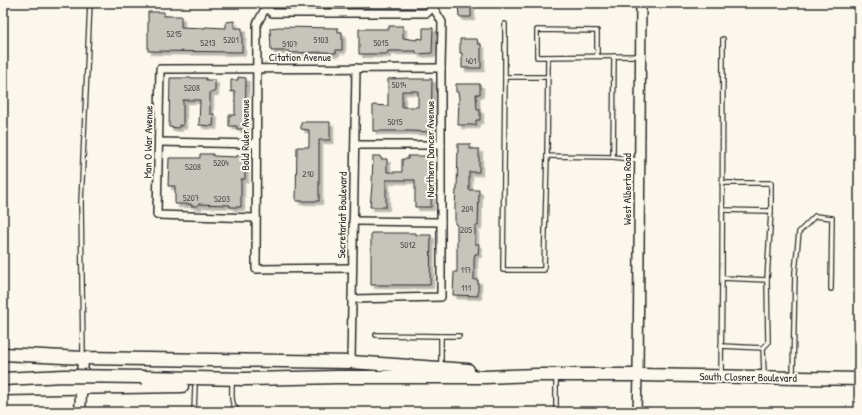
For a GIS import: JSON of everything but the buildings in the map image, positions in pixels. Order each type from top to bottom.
[{"type":"main road","points":[[3,354],[83,358],[351,362],[537,375]]},
{"type":"main road","points":[[80,412],[83,358]]},
{"type":"main road","points":[[3,379],[64,376],[244,379],[338,377],[486,377],[537,375]]},
{"type":"main road","name":"South Closner Boulevard","points":[[537,375],[638,375],[859,379]]},
{"type":"main road","points":[[3,389],[232,385],[410,385],[486,377]]},
{"type":"street","name":"West Alberta Road","points":[[638,375],[641,3]]},
{"type":"street","points":[[266,5],[272,13],[427,13],[432,5]]},
{"type":"street","name":"Bold Ruler Avenue","points":[[266,5],[257,24],[256,269],[352,268]]},
{"type":"street","name":"Northern Dancer Avenue","points":[[352,299],[441,297],[442,22],[432,5]]},
{"type":"street","name":"Citation Avenue","points":[[160,68],[441,68]]},
{"type":"street","name":"Man O War Avenue","points":[[160,68],[158,215],[256,218]]},
{"type":"street","name":"Secretariat Boulevard","points":[[351,362],[356,68]]},
{"type":"street","points":[[159,142],[256,144]]},
{"type":"street","points":[[354,145],[441,145]]},
{"type":"street","points":[[353,221],[441,222]]},
{"type":"street","points":[[637,412],[638,375]]},
{"type":"lane","points":[[83,358],[81,203],[90,3]]},
{"type":"lane","points":[[505,24],[502,270],[544,270],[548,56]]},
{"type":"lane","points":[[597,56],[597,31],[537,30],[537,57],[640,56]]},
{"type":"lane","points":[[721,377],[722,39]]},
{"type":"lane","points":[[613,157],[614,56]]},
{"type":"lane","points":[[504,77],[548,77]]},
{"type":"lane","points":[[547,156],[613,157],[640,160]]},
{"type":"lane","points":[[722,183],[771,183],[767,280],[768,343],[763,348],[764,378]]},
{"type":"lane","points":[[722,210],[771,211]]},
{"type":"lane","points":[[793,378],[795,272],[799,232],[815,216],[832,218],[831,289]]},
{"type":"lane","points":[[722,278],[767,280]]},
{"type":"lane","points":[[376,335],[459,336]]},
{"type":"lane","points":[[441,336],[441,368]]},
{"type":"lane","points":[[721,346],[763,348]]},
{"type":"lane","points":[[556,375],[556,412]]},
{"type":"lane","points":[[232,385],[232,402],[237,411],[240,412]]},
{"type":"lane","points":[[194,412],[195,386]]}]
